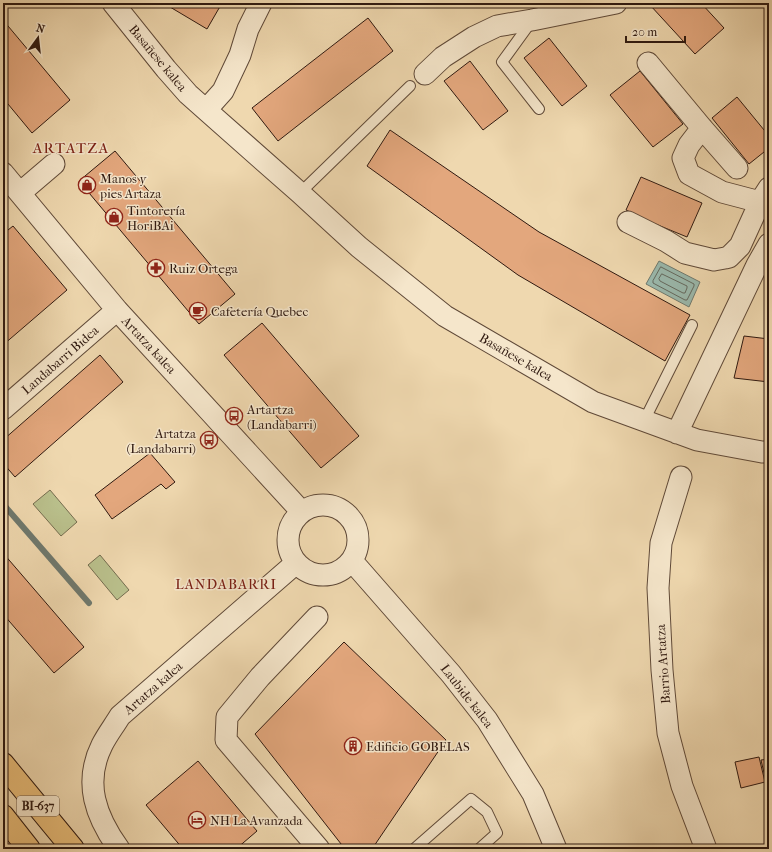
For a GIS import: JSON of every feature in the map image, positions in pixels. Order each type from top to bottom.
[{"type":"highway","name":"BI-637","points":[[3,764],[73,849]]},
{"type":"highway","name":"BI-637","points":[[3,816],[30,849]]},
{"type":"street","name":"Basañese kalea","points":[[113,3],[188,94],[300,193],[359,248],[445,316],[593,402],[697,440],[769,452]]},
{"type":"street","points":[[206,110],[222,91],[240,55],[248,30],[261,3]]},
{"type":"street","points":[[417,80],[443,57],[474,36],[497,26],[616,3]]},
{"type":"street","points":[[648,62],[737,168]]},
{"type":"street","points":[[628,222],[666,241],[685,253],[714,260],[729,257],[740,246],[765,195],[722,192],[689,174],[683,158],[688,145],[702,128]]},
{"type":"street","points":[[20,193],[54,164]]},
{"type":"street","name":"Artatza kalea","points":[[3,173],[117,310],[301,512]]},
{"type":"street","points":[[677,433],[757,265],[769,244]]},
{"type":"street","name":"Landabarri Bidea","points":[[3,409],[117,310]]},
{"type":"street","name":"Barrio Artatza","points":[[681,477],[661,543],[658,588],[662,670],[668,733],[682,786],[706,849]]},
{"type":"street","points":[[323,504],[334,506],[344,512],[352,520],[357,530],[359,541],[357,551],[352,561],[335,574],[324,576],[303,570],[290,555],[287,536],[292,523],[301,512],[311,506],[323,504]]},
{"type":"street","name":"Laubide kalea","points":[[352,561],[451,674],[487,720],[533,794],[556,849]]},
{"type":"street","name":"Artatza kalea","points":[[119,849],[110,836],[95,805],[92,780],[97,758],[102,746],[120,716],[296,563]]},
{"type":"street","points":[[316,617],[260,677],[227,717],[226,740],[319,849]]},
{"type":"lane","points":[[532,20],[502,62],[539,109]]},
{"type":"lane","points":[[300,193],[417,80]]},
{"type":"lane","points":[[644,421],[692,325]]},
{"type":"lane","points":[[414,849],[471,799],[487,812],[497,833],[479,849]]},
{"type":"green space","points":[[50,490],[77,522],[61,536],[33,504]]},
{"type":"green space","points":[[100,555],[129,590],[117,600],[88,565]]},
{"type":"water","points":[[659,261],[700,282],[689,307],[646,284]]},
{"type":"building","points":[[165,3],[222,3],[207,29]]},
{"type":"building","points":[[652,3],[701,3],[724,28],[695,54],[650,5]]},
{"type":"building","points":[[368,18],[393,51],[278,141],[252,108]]},
{"type":"building","points":[[3,20],[70,100],[32,133],[3,98]]},
{"type":"building","points":[[549,38],[587,86],[562,106],[524,58]]},
{"type":"building","points":[[470,61],[508,111],[483,130],[444,81]]},
{"type":"building","points":[[640,71],[683,124],[653,147],[610,95]]},
{"type":"building","points":[[737,97],[769,136],[769,148],[749,164],[712,118]]},
{"type":"building","points":[[390,130],[539,232],[690,315],[665,361],[518,275],[367,166]]},
{"type":"building","points":[[115,151],[235,294],[199,324],[79,181]]},
{"type":"building","points":[[641,177],[702,203],[687,237],[626,210]]},
{"type":"building","points":[[13,226],[67,290],[3,345],[3,234]]},
{"type":"building","points":[[262,323],[359,436],[321,468],[224,355]]},
{"type":"building","points":[[744,336],[769,339],[769,382],[734,378]]},
{"type":"building","points":[[100,355],[123,382],[15,477],[3,463],[3,440]]},
{"type":"building","points":[[150,453],[175,482],[166,489],[161,484],[112,519],[95,495]]},
{"type":"building","points":[[3,553],[84,647],[54,673],[3,614]]},
{"type":"building","name":"Edificio GOBELAS","points":[[344,642],[446,740],[372,849],[345,849],[255,734]]},
{"type":"building","points":[[759,757],[765,782],[741,788],[735,762]]},
{"type":"building","points":[[769,759],[769,790],[768,790],[761,760]]},
{"type":"building","points":[[198,761],[257,831],[236,849],[183,849],[146,805]]},
{"type":"waterway","points":[[3,504],[89,603]]},
{"type":"place","name":"Manos y pies Artaza","points":[[87,185]]},
{"type":"place","name":"Tintorería HoriBAi","points":[[114,217]]},
{"type":"place","name":"Ruiz Ortega","points":[[156,268]]},
{"type":"place","name":"Cafetería Quebec","points":[[198,311]]},
{"type":"place","name":"Artartza (Landabarri)","points":[[234,416]]},
{"type":"place","name":"Artatza (Landabarri)","points":[[209,440]]},
{"type":"place","name":"Edificio GOBELAS","points":[[353,746]]},
{"type":"place","name":"NH La Avanzada","points":[[197,820]]},
{"type":"district","name":"ARTATZA","points":[[71,148]]},
{"type":"district","name":"LANDABARRI","points":[[226,584]]}]
